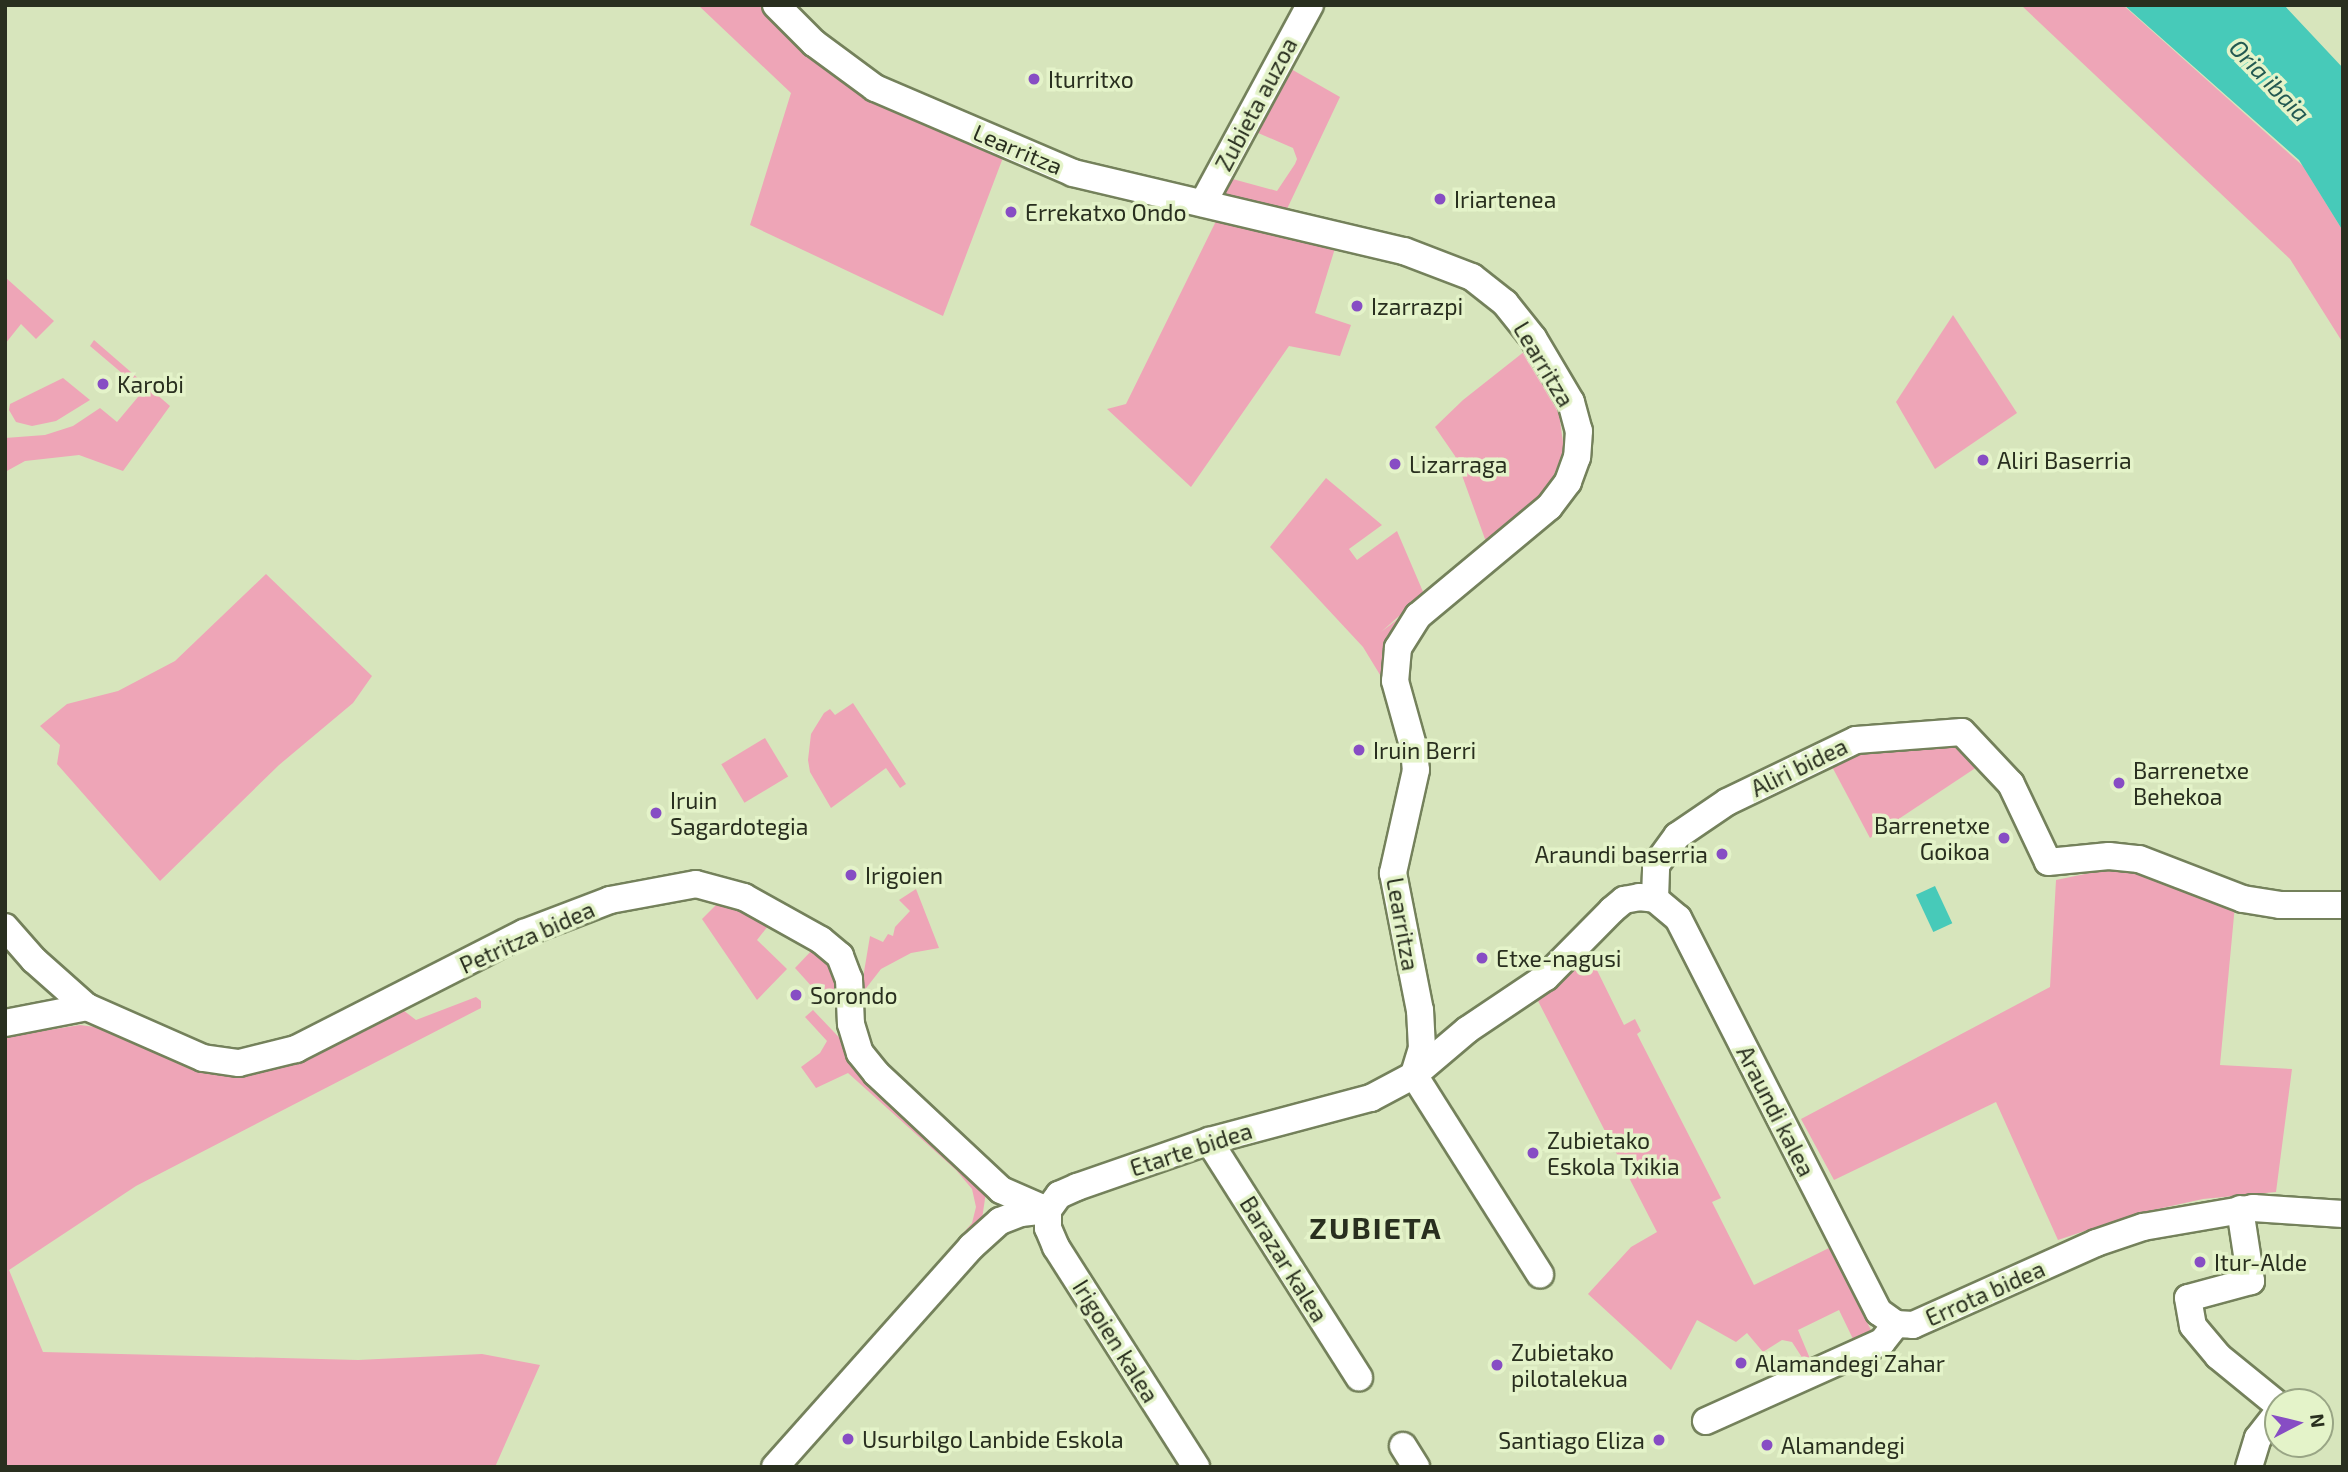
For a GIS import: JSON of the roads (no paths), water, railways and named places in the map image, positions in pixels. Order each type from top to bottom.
[{"type":"street","name":"Learritza","points":[[776,5],[814,43],[874,89],[1073,173],[1404,251],[1472,277],[1505,303],[1533,338],[1572,402],[1579,431],[1577,457],[1568,482],[1549,507],[1418,616],[1398,648],[1395,681],[1414,749],[1416,770],[1393,873],[1420,1010],[1422,1048],[1414,1075]]},
{"type":"street","name":"Zubieta auzoa","points":[[1203,203],[1310,5]]},
{"type":"street","name":"Aliri bidea","points":[[1655,899],[1656,866],[1677,836],[1727,802],[1856,740],[1962,732],[2011,784],[2049,862],[2109,856],[2139,859],[2243,900],[2280,905],[2343,905]]},
{"type":"street","name":"Petritza bidea","points":[[5,928],[34,960],[87,1007],[203,1058],[239,1063],[296,1049],[524,933],[610,900],[696,884],[744,897],[821,940],[840,956],[849,979],[851,1024],[860,1053],[876,1073],[1001,1190],[1048,1210]]},
{"type":"street","name":"Etarte bidea","points":[[1048,1210],[1059,1195],[1077,1187],[1209,1141],[1371,1098],[1414,1075],[1467,1030],[1546,977],[1624,901],[1639,897],[1655,899]]},
{"type":"street","name":"Araundi kalea","points":[[1655,899],[1678,918],[1879,1312],[1896,1324]]},
{"type":"street","points":[[5,1023],[87,1007]]},
{"type":"street","points":[[1414,1075],[1540,1274]]},
{"type":"street","name":"Barazar kalea","points":[[1209,1141],[1359,1377]]},
{"type":"street","points":[[2240,1209],[2251,1281],[2188,1298],[2193,1325],[2218,1356],[2264,1394]]},
{"type":"street","name":"Errota bidea","points":[[1706,1421],[1882,1342],[1896,1324],[1913,1325],[2107,1239],[2143,1227],[2240,1209],[2343,1214]]},
{"type":"street","points":[[775,1467],[981,1238],[1000,1221],[1021,1213],[1048,1210]]},
{"type":"street","name":"Irigoien kalea","points":[[1048,1210],[1048,1228],[1056,1247],[1196,1467]]},
{"type":"street","points":[[2249,1467],[2258,1438],[2264,1430]]},
{"type":"water","name":"Oria ibaia","points":[[2124,5],[2284,5],[2343,68],[2343,231],[2299,160]]},
{"type":"water","points":[[1935,886],[1952,923],[1933,932],[1916,895]]},
{"type":"place","name":"Iturritxo","points":[[1034,79]]},
{"type":"place","name":"Iriartenea","points":[[1440,199]]},
{"type":"place","name":"Errekatxo Ondo","points":[[1011,212]]},
{"type":"place","name":"Izarrazpi","points":[[1357,306]]},
{"type":"place","name":"Karobi","points":[[103,384]]},
{"type":"place","name":"Aliri Baserria","points":[[1983,460]]},
{"type":"place","name":"Lizarraga","points":[[1395,464]]},
{"type":"place","name":"Iruin Berri","points":[[1359,750]]},
{"type":"place","name":"Barrenetxe Behekoa","points":[[2119,783]]},
{"type":"place","name":"Iruin Sagardotegia","points":[[656,813]]},
{"type":"place","name":"Barrenetxe Goikoa","points":[[2004,838]]},
{"type":"place","name":"Araundi baserria","points":[[1722,854]]},
{"type":"place","name":"Irigoien","points":[[851,875]]},
{"type":"place","name":"Etxe-nagusi","points":[[1482,958]]},
{"type":"place","name":"Sorondo","points":[[796,995]]},
{"type":"place","name":"Zubietako Eskola Txikia","points":[[1533,1153]]},
{"type":"place","name":"Itur-Alde","points":[[2200,1262]]},
{"type":"place","name":"Alamandegi Zahar","points":[[1741,1363]]},
{"type":"place","name":"Zubietako pilotalekua","points":[[1497,1365]]},
{"type":"place","name":"Usurbilgo Lanbide Eskola","points":[[848,1439]]},
{"type":"place","name":"Santiago Eliza","points":[[1659,1440]]},
{"type":"place","name":"Alamandegi","points":[[1767,1445]]},
{"type":"district","name":"ZUBIETA","points":[[1376,1227]]}]
